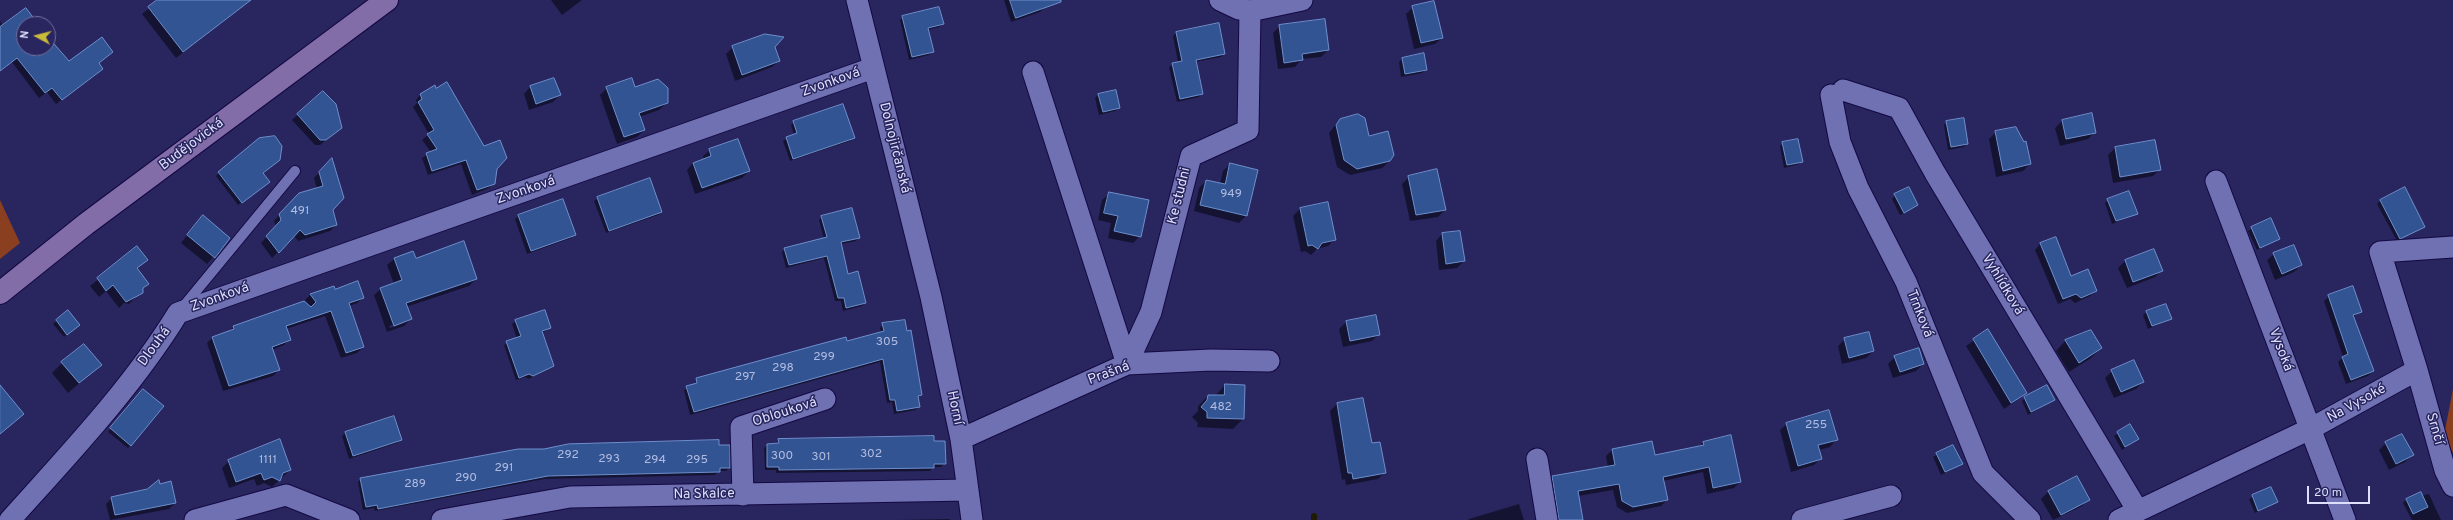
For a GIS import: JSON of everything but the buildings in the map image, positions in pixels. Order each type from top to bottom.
[{"type":"main road","name":"Budějovická","points":[[0,293],[86,224],[387,0]]},
{"type":"street","name":"Dolnojirčanská","points":[[857,0],[931,296]]},
{"type":"street","points":[[1220,0],[1239,9],[1250,10],[1302,0]]},
{"type":"street","name":"Ke studni","points":[[1127,364],[1151,312],[1190,156],[1248,130],[1250,10]]},
{"type":"street","name":"Zvonková","points":[[178,313],[873,68]]},
{"type":"street","points":[[1033,72],[1127,364]]},
{"type":"street","name":"Vyhlídková","points":[[1837,93],[1899,108],[1939,179],[2138,511]]},
{"type":"street","name":"Trnková","points":[[1837,93],[1840,142],[1858,188],[1906,282],[1983,473],[2030,520]]},
{"type":"street","name":"Vysoká","points":[[2216,181],[2345,520]]},
{"type":"street","points":[[2417,370],[2380,252],[2453,247]]},
{"type":"street","name":"Horní","points":[[931,296],[961,439],[972,520]]},
{"type":"street","name":"Dlouhá","points":[[10,520],[90,430],[160,343],[178,313]]},
{"type":"street","name":"Prašná","points":[[961,439],[1127,364],[1211,360],[1269,361]]},
{"type":"street","name":"Na Vysoké","points":[[2119,520],[2310,429],[2417,370]]},
{"type":"street","name":"Srnčí","points":[[2417,370],[2446,470],[2453,486]]},
{"type":"street","name":"Oblouková","points":[[743,495],[741,427],[825,399]]},
{"type":"street","points":[[1537,460],[1547,520]]},
{"type":"street","name":"Na Skalce","points":[[442,520],[570,497],[968,490]]},
{"type":"street","points":[[195,520],[286,495],[349,520]]},
{"type":"street","points":[[1802,520],[1892,496]]},
{"type":"lane","name":"Dlouhá","points":[[178,313],[294,171]]},
{"type":"shaded area","points":[[0,200],[20,243],[0,259]]},
{"type":"shaded area","points":[[2453,389],[2453,453],[2444,435]]}]
